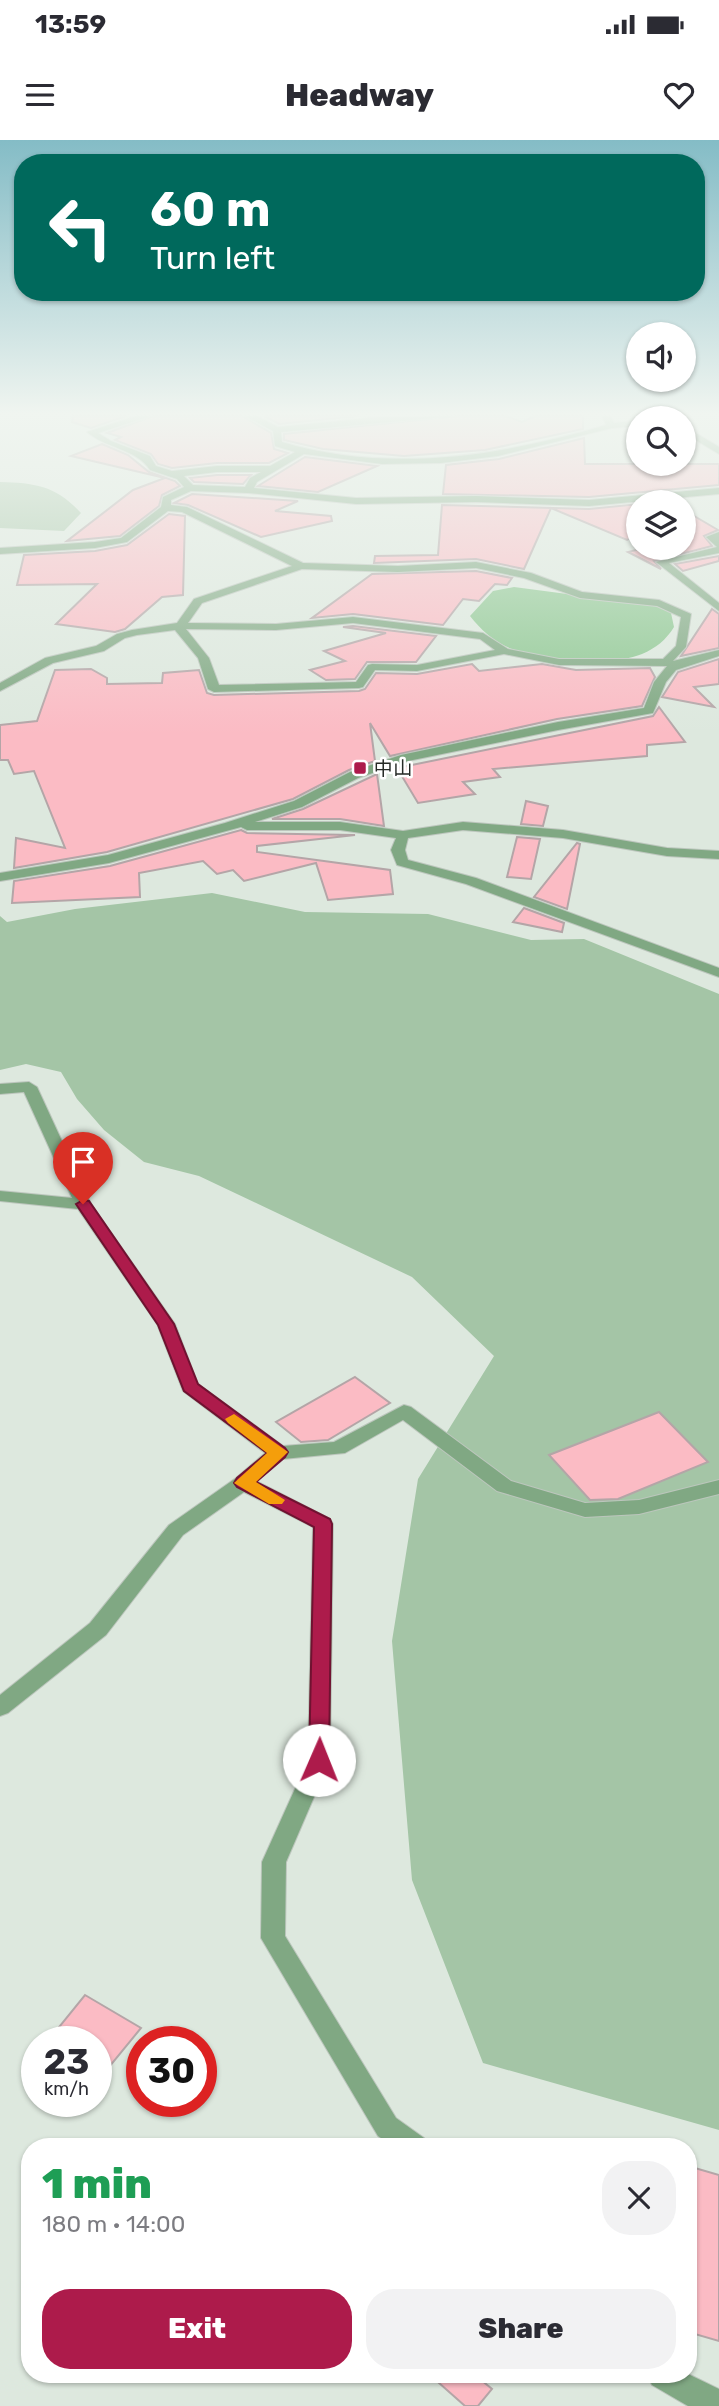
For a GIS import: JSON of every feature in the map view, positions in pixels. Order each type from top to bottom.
[{"type":"street","points":[[0,551],[95,545],[124,540],[148,522]]},
{"type":"street","points":[[210,522],[301,566]]},
{"type":"street","points":[[719,535],[711,537],[719,545]]},
{"type":"street","points":[[706,612],[661,562],[719,550]]},
{"type":"street","points":[[503,650],[417,668],[372,667],[359,685],[214,690],[213,677],[205,659],[197,645],[181,633],[180,626],[198,601],[301,566],[398,569],[476,565],[527,575],[580,595],[660,603],[706,612]]},
{"type":"street","points":[[0,877],[109,859],[230,826],[298,804],[354,775],[405,758],[558,726],[649,711],[661,676],[706,612]]},
{"type":"street","points":[[0,688],[49,660],[100,649],[121,636],[136,632],[180,626],[276,626],[353,621],[483,636],[503,650],[559,662],[671,664],[719,653]]},
{"type":"street","points":[[230,826],[340,826],[403,835],[463,826],[563,834],[667,852],[719,855]]},
{"type":"street","points":[[403,835],[398,850],[402,862],[471,881],[719,973]]},
{"type":"street","points":[[0,1089],[29,1087],[83,1204],[166,1324],[190,1387],[279,1452]]},
{"type":"street","points":[[0,1196],[83,1204]]},
{"type":"street","points":[[0,1707],[98,1629],[176,1530],[243,1483],[279,1452],[338,1448],[404,1411],[504,1486],[585,1510],[639,1507],[719,1487]]},
{"type":"street","points":[[243,1483],[323,1524],[319,1760],[274,1862],[273,1938],[387,2127],[402,2138]]},
{"type":"street","points":[[676,2383],[719,2404]]},
{"type":"shaded area","points":[[0,522],[73,522],[64,531],[0,528]]},
{"type":"shaded area","points":[[514,587],[658,606],[671,613],[674,627],[656,646],[630,658],[596,661],[524,653],[494,640],[470,616],[493,591]]},
{"type":"shaded area","points":[[212,893],[305,912],[428,914],[531,940],[584,939],[719,994],[719,2130],[483,2063],[412,1880],[392,1641],[418,1479],[494,1356],[412,1277],[199,1176],[144,1162],[104,1130],[77,1099],[61,1072],[26,1064],[0,1070],[0,916],[7,922],[75,909]]},
{"type":"building","points":[[92,522],[139,522],[120,536],[67,541]]},
{"type":"building","points":[[159,522],[185,522],[183,595],[162,597],[125,629],[115,632],[56,624],[97,584],[17,585],[24,555],[95,551],[127,545]]},
{"type":"building","points":[[226,522],[329,522],[261,537]]},
{"type":"building","points":[[441,522],[545,522],[524,569],[476,559],[374,563],[375,556],[438,555]]},
{"type":"building","points":[[584,522],[626,522],[626,540]]},
{"type":"building","points":[[696,522],[704,522],[718,530],[704,536],[712,546],[696,550]]},
{"type":"building","points":[[719,556],[719,561],[683,571],[675,564]]},
{"type":"building","points":[[644,560],[658,560],[654,561],[661,569]]},
{"type":"building","points":[[476,571],[512,578],[507,585],[495,584],[479,601],[463,599],[443,625],[353,614],[312,618],[372,574]]},
{"type":"building","points":[[712,609],[719,614],[719,648],[681,656]]},
{"type":"building","points":[[343,627],[436,636],[416,662],[367,662],[355,679],[326,680],[310,670],[345,661],[324,651],[386,633]]},
{"type":"building","points":[[719,659],[719,684],[694,687],[714,707],[662,697],[678,672]]},
{"type":"building","points":[[472,664],[479,671],[542,664],[576,670],[650,668],[655,677],[642,706],[557,719],[390,756],[370,723],[375,761],[349,770],[293,799],[107,852],[14,868],[16,838],[65,848],[34,771],[14,774],[8,760],[0,760],[0,725],[37,721],[55,670],[91,669],[107,678],[107,684],[162,683],[163,673],[199,670],[207,693],[214,695],[359,691],[365,689],[376,673],[417,674]]},
{"type":"building","points":[[659,707],[685,742],[647,745],[647,756],[493,769],[500,777],[463,782],[475,794],[418,803],[397,768],[653,716]]},
{"type":"building","points":[[377,774],[384,826],[340,819],[272,819],[303,809]]},
{"type":"building","points":[[526,801],[548,806],[543,826],[521,824]]},
{"type":"building","points":[[241,830],[247,833],[355,835],[257,846],[257,852],[390,870],[393,894],[328,900],[316,863],[244,881],[233,870],[217,874],[203,861],[139,873],[140,897],[12,903],[14,881],[110,866]]},
{"type":"building","points":[[517,837],[540,839],[531,879],[507,877]]},
{"type":"building","points":[[577,843],[580,844],[567,909],[534,897]]},
{"type":"building","points":[[524,908],[564,923],[562,932],[513,922]]},
{"type":"building","points":[[355,1377],[390,1403],[328,1440],[301,1442],[276,1422]]},
{"type":"building","points":[[659,1412],[708,1462],[618,1499],[590,1500],[549,1455]]},
{"type":"building","points":[[85,1995],[138,2026],[126,2026],[126,2046],[112,2063],[112,2026],[60,2026]]},
{"type":"building","points":[[697,2169],[719,2175],[719,2341],[697,2335]]},
{"type":"building","points":[[439,2383],[485,2383],[492,2389],[478,2406],[465,2406]]},
{"type":"slow traffic","points":[[234,1419],[279,1452],[263,1463],[243,1483],[276,1500]]},
{"type":"place","name":"中山","points":[[360,768]]},
{"type":"route","points":[[83,1204],[166,1324],[190,1387],[279,1452],[263,1463],[243,1483],[323,1524],[319,1760]]}]
